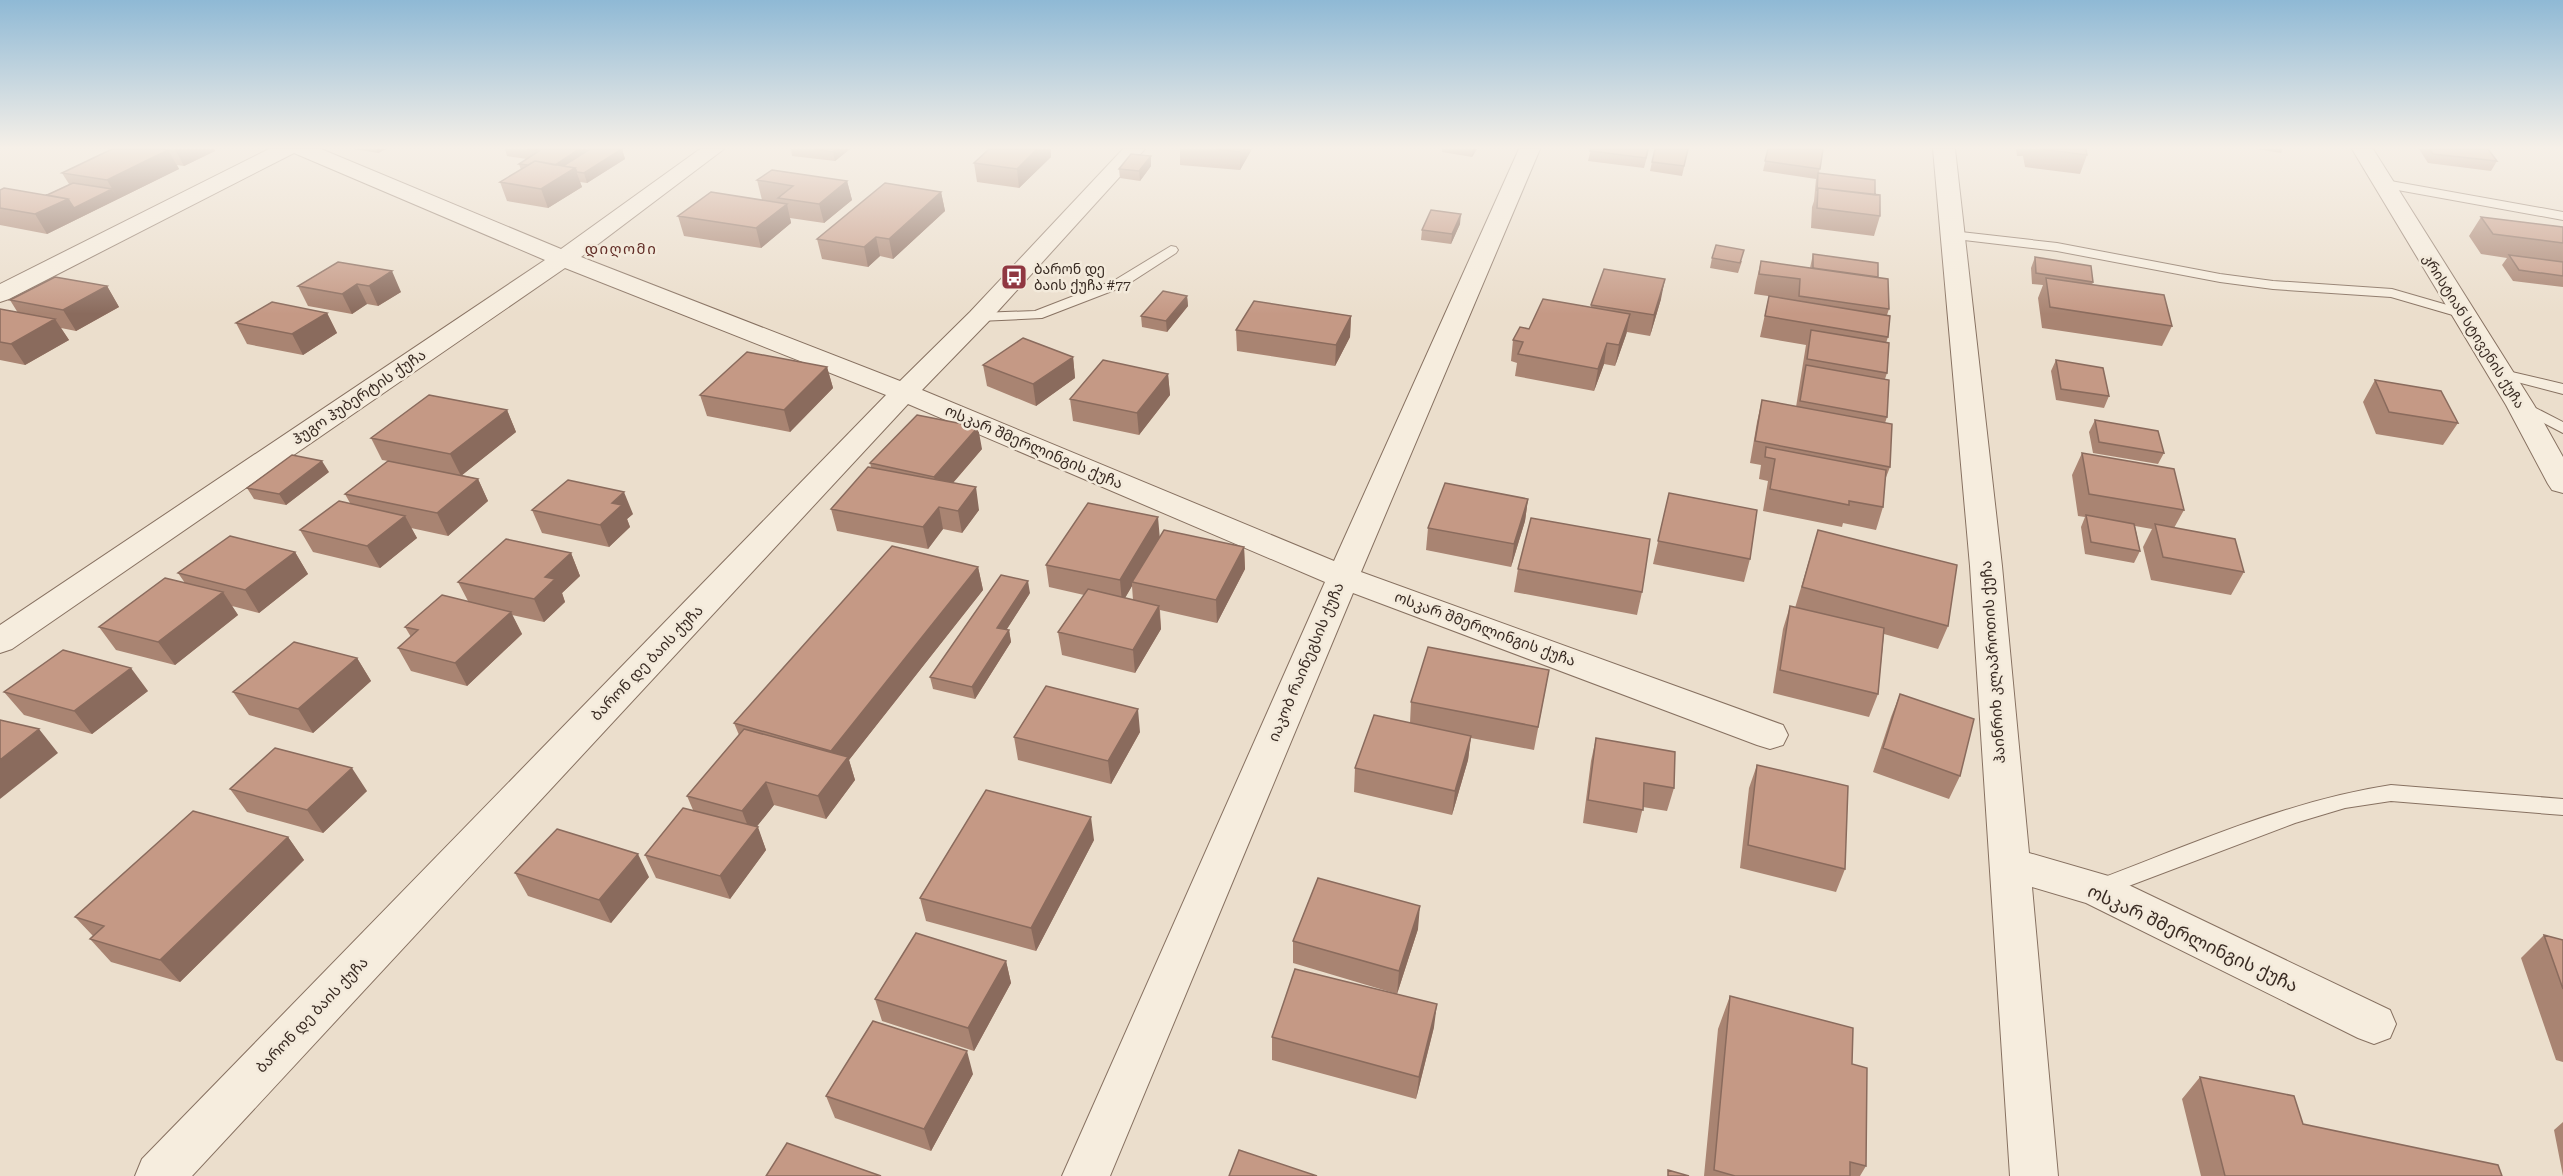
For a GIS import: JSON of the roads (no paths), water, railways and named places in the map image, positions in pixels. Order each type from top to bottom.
[{"type":"street","points":[[0,294],[178,204]]},
{"type":"street","name":"ოსკარ შმერლინგის ქუჩა","points":[[432,204],[563,259],[904,392],[1343,577],[1770,735]]},
{"type":"street","name":"ჰუგო ჰუბერტის ქუჩა","points":[[0,641],[563,259],[639,204]]},
{"type":"street","name":"ბარონ დე ბაის ქუჩა","points":[[159,1176],[904,392],[979,317],[1084,204]]},
{"type":"street","name":"იაკობ რაინეგსის ქუჩა","points":[[1086,1176],[1506,204]]},
{"type":"street","name":"ჰაინრიხ კლაპროთის ქუჩა","points":[[1949,204],[1986,566],[2034,1176]]},
{"type":"street","name":"კრისტიან სტივენის ქუჩა","points":[[2397,204],[2520,405],[2563,484]]},
{"type":"street","name":"ოსკარ შმერლინგის ქუჩა","points":[[2008,864],[2097,889],[2374,1024]]},
{"type":"lane","points":[[2496,204],[2563,216]]},
{"type":"lane","points":[[1952,235],[2057,247],[2262,284],[2392,293],[2463,314]]},
{"type":"lane","points":[[979,317],[1037,315],[1120,283],[1171,250]]},
{"type":"lane","points":[[2499,372],[2563,390]]},
{"type":"lane","points":[[2520,405],[2563,428]]},
{"type":"lane","points":[[2097,889],[2289,817],[2345,800],[2391,793],[2563,807]]},
{"type":"place","name":"ბარონ დე ბაის ქუჩა #77","points":[[1014,277]]},
{"type":"district","name":"დიღომი","points":[[621,249]]}]
